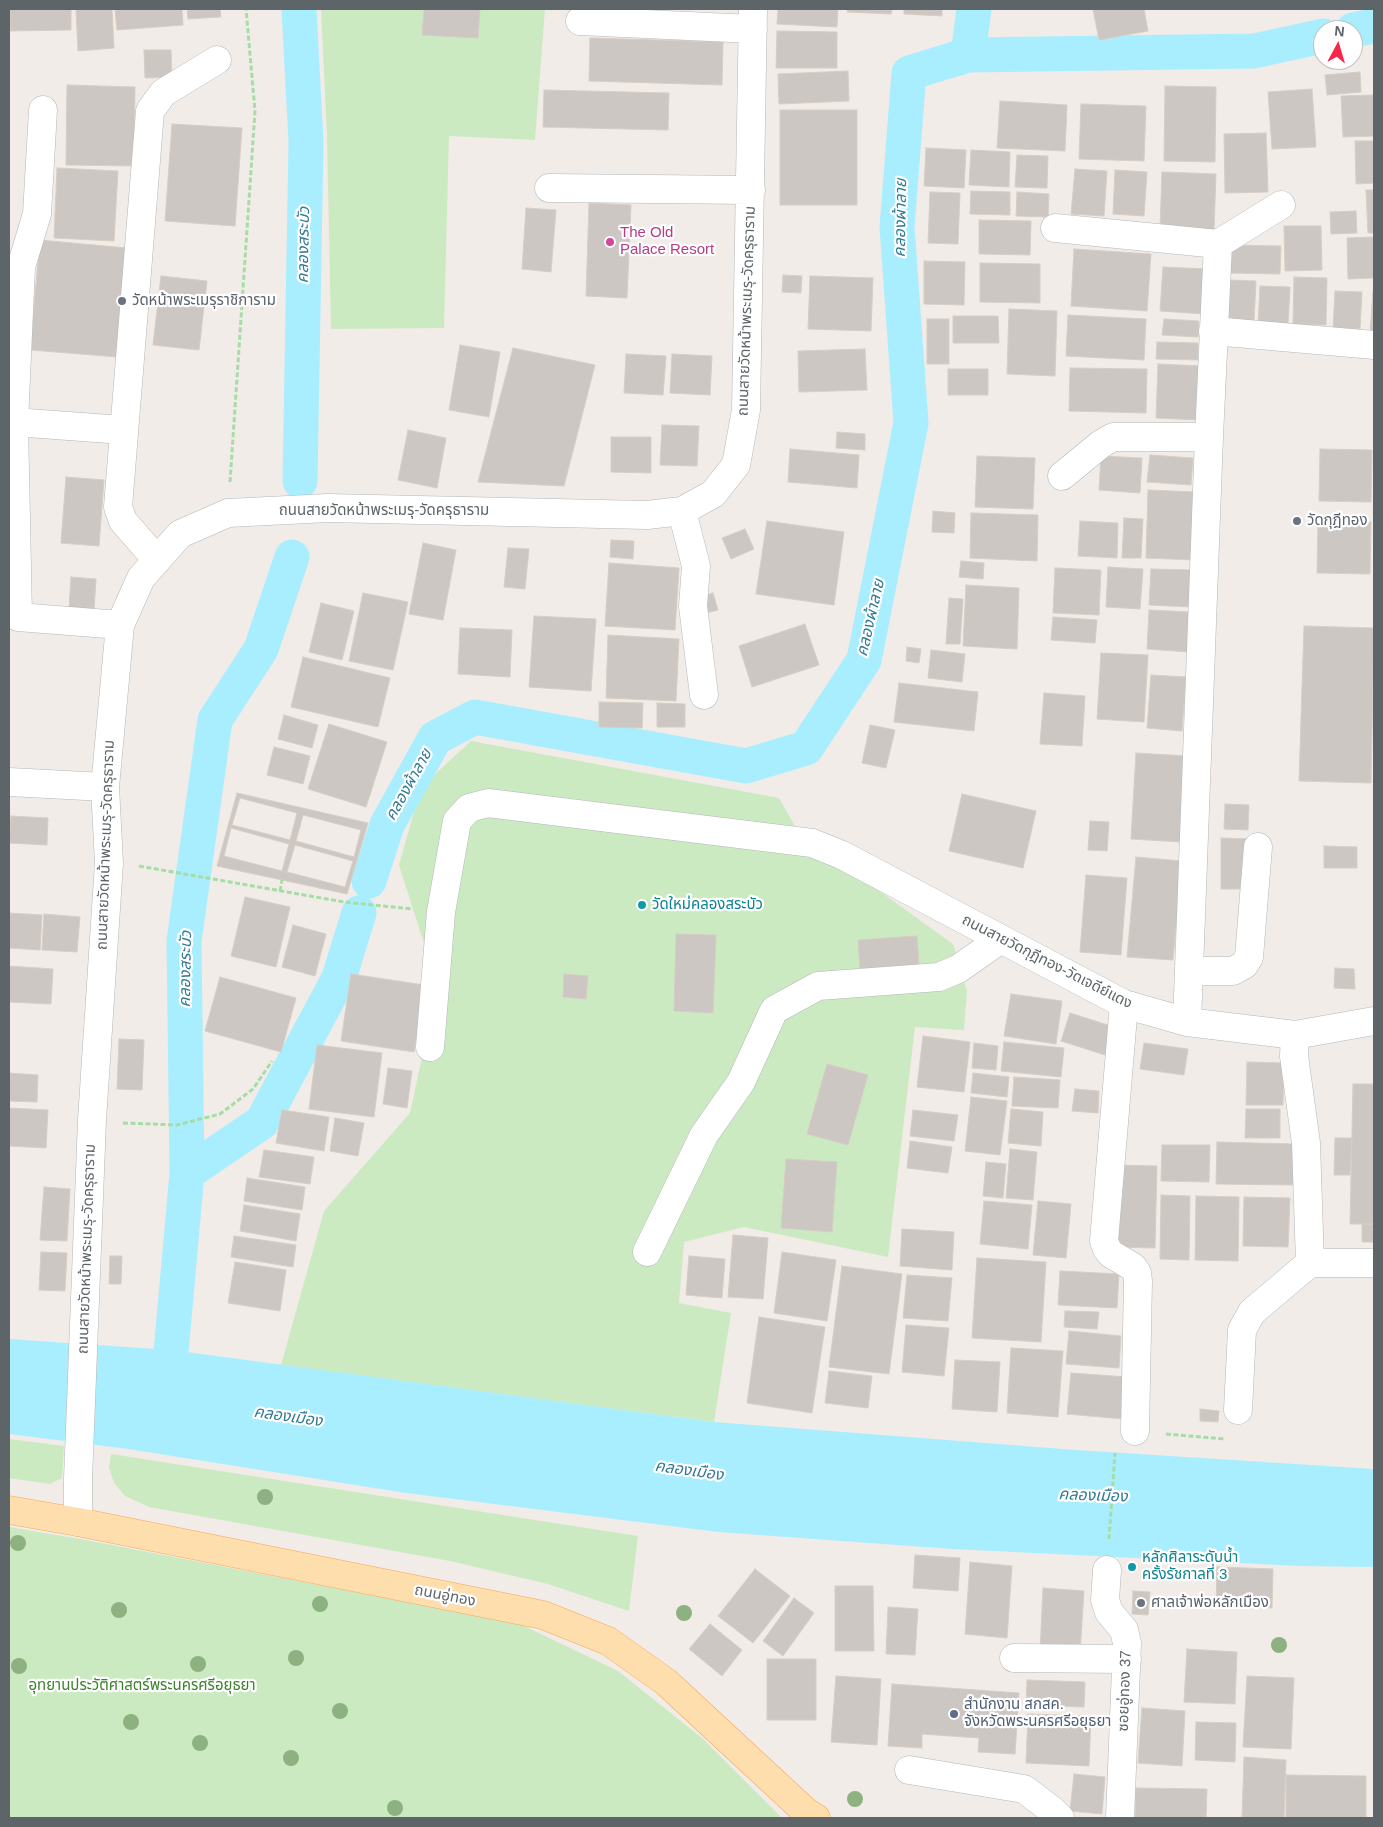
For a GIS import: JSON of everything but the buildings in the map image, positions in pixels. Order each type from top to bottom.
[{"type":"main road","name":"ถนนอู่ทอง","points":[[9,1510],[78,1522],[543,1615],[608,1641],[666,1682],[804,1811],[816,1818]]},
{"type":"street","name":"ถนนสายวัดหน้าพระเมรุ-วัดครุธาราม","points":[[78,1522],[92,1120],[109,863],[106,787],[120,625],[141,578],[180,534],[228,513],[328,508],[647,515],[682,511],[713,494],[736,465],[746,410],[753,19]]},
{"type":"street","points":[[580,21],[753,19]]},
{"type":"street","points":[[156,560],[123,522],[118,507],[150,111],[163,93],[217,60]]},
{"type":"street","points":[[43,110],[37,214],[21,267],[14,422],[12,512],[13,616],[120,625]]},
{"type":"street","points":[[549,188],[751,190]]},
{"type":"street","points":[[1055,228],[1218,244],[1281,205]]},
{"type":"street","points":[[1187,1022],[1218,244]]},
{"type":"street","points":[[1214,331],[1374,344]]},
{"type":"street","points":[[14,422],[123,430]]},
{"type":"street","points":[[1062,476],[1101,444],[1113,437],[1209,437]]},
{"type":"street","points":[[682,511],[696,566],[693,606],[704,695]]},
{"type":"street","points":[[9,782],[106,787]]},
{"type":"street","name":"ถนนสายวัดกุฎีทอง-วัดเจดีย์แดง","points":[[430,1047],[441,912],[457,821],[469,808],[488,803],[812,843],[842,855],[1124,1004],[1187,1022],[1295,1035],[1374,1021]]},
{"type":"street","points":[[1189,971],[1233,971],[1244,966],[1248,957],[1258,847]]},
{"type":"street","points":[[647,1252],[704,1135],[741,1082],[774,1010],[818,986],[939,977],[958,969],[1001,939]]},
{"type":"street","points":[[1124,1004],[1104,1241],[1111,1254],[1133,1267],[1137,1273],[1135,1431]]},
{"type":"street","points":[[1295,1035],[1294,1056],[1306,1143],[1310,1263]]},
{"type":"street","points":[[1238,1410],[1242,1330],[1252,1312],[1310,1263],[1374,1263]]},
{"type":"street","name":"ซอยอู่ทอง 37","points":[[1107,1570],[1105,1600],[1109,1612],[1124,1630],[1127,1643],[1120,1818]]},
{"type":"street","points":[[1014,1658],[1127,1659]]},
{"type":"street","points":[[909,1770],[1024,1789],[1060,1818]]},
{"type":"path","points":[[228,513],[255,111],[246,9]]},
{"type":"path","points":[[134,865],[344,902],[441,912]]},
{"type":"path","points":[[280,891],[282,880]]},
{"type":"path","points":[[126,1124],[177,1125],[220,1114],[253,1089],[272,1061]]},
{"type":"path","points":[[1135,1431],[1236,1440],[1238,1410]]},
{"type":"path","points":[[1108,1543],[1114,1462]]},
{"type":"green space","points":[[321,9],[545,9],[535,140],[449,136],[444,328],[331,329],[327,136]]},
{"type":"green space","points":[[471,741],[779,798],[799,833],[953,944],[967,991],[964,1030],[915,1027],[888,1257],[744,1227],[684,1242],[679,1303],[731,1313],[714,1422],[281,1365],[324,1211],[410,1113],[425,1043],[428,956],[399,865],[421,787]]},
{"type":"green space","points":[[9,1439],[64,1446],[62,1478],[50,1484],[9,1478]]},
{"type":"green space","points":[[111,1454],[638,1536],[629,1611],[548,1584],[450,1561],[149,1507],[125,1496],[114,1483],[109,1468]]},
{"type":"green space","name":"อุทยานประวัติศาสตร์พระนครศรีอยุธยา","points":[[9,1527],[86,1540],[520,1624],[618,1671],[702,1738],[782,1818],[9,1818]]},
{"type":"water","name":"คลองเมือง","points":[[9,1339],[171,1350],[714,1422],[1076,1450],[1374,1469],[1374,1567],[1300,1566],[952,1549],[718,1532],[406,1493],[128,1449],[9,1434]]},
{"type":"waterway","name":"คลองสระบัว","points":[[299,9],[306,142],[300,481]]},
{"type":"waterway","name":"คลองผ้าลาย","points":[[369,881],[387,825],[435,738],[475,717],[746,766],[806,748],[864,660],[911,423],[897,227],[909,73],[968,55],[974,9]]},
{"type":"waterway","points":[[1363,28],[1374,26]]},
{"type":"waterway","points":[[968,55],[1254,51],[1313,38]]},
{"type":"waterway","name":"คลองสระบัว","points":[[167,1397],[187,1173],[184,941],[215,720],[261,649],[292,557]]},
{"type":"waterway","name":"คลองผ้าลาย","points":[[187,1173],[262,1122],[339,978],[359,913]]},
{"type":"place","name":"The Old Palace Resort","points":[[610,242]]},
{"type":"place","name":"วัดหน้าพระเมรุราชิการาม","points":[[122,301]]},
{"type":"place","name":"วัดกุฎีทอง","points":[[1297,521]]},
{"type":"place","name":"วัดใหม่คลองสระบัว","points":[[642,905]]},
{"type":"place","name":"หลักศิลาระดับน้ำ ครั้งรัชกาลที่ 3","points":[[1132,1567]]},
{"type":"place","name":"ศาลเจ้าพ่อหลักเมือง","points":[[1141,1603]]},
{"type":"place","name":"สำนักงาน สกสค. จังหวัดพระนครศรีอยุธยา","points":[[954,1714]]}]
